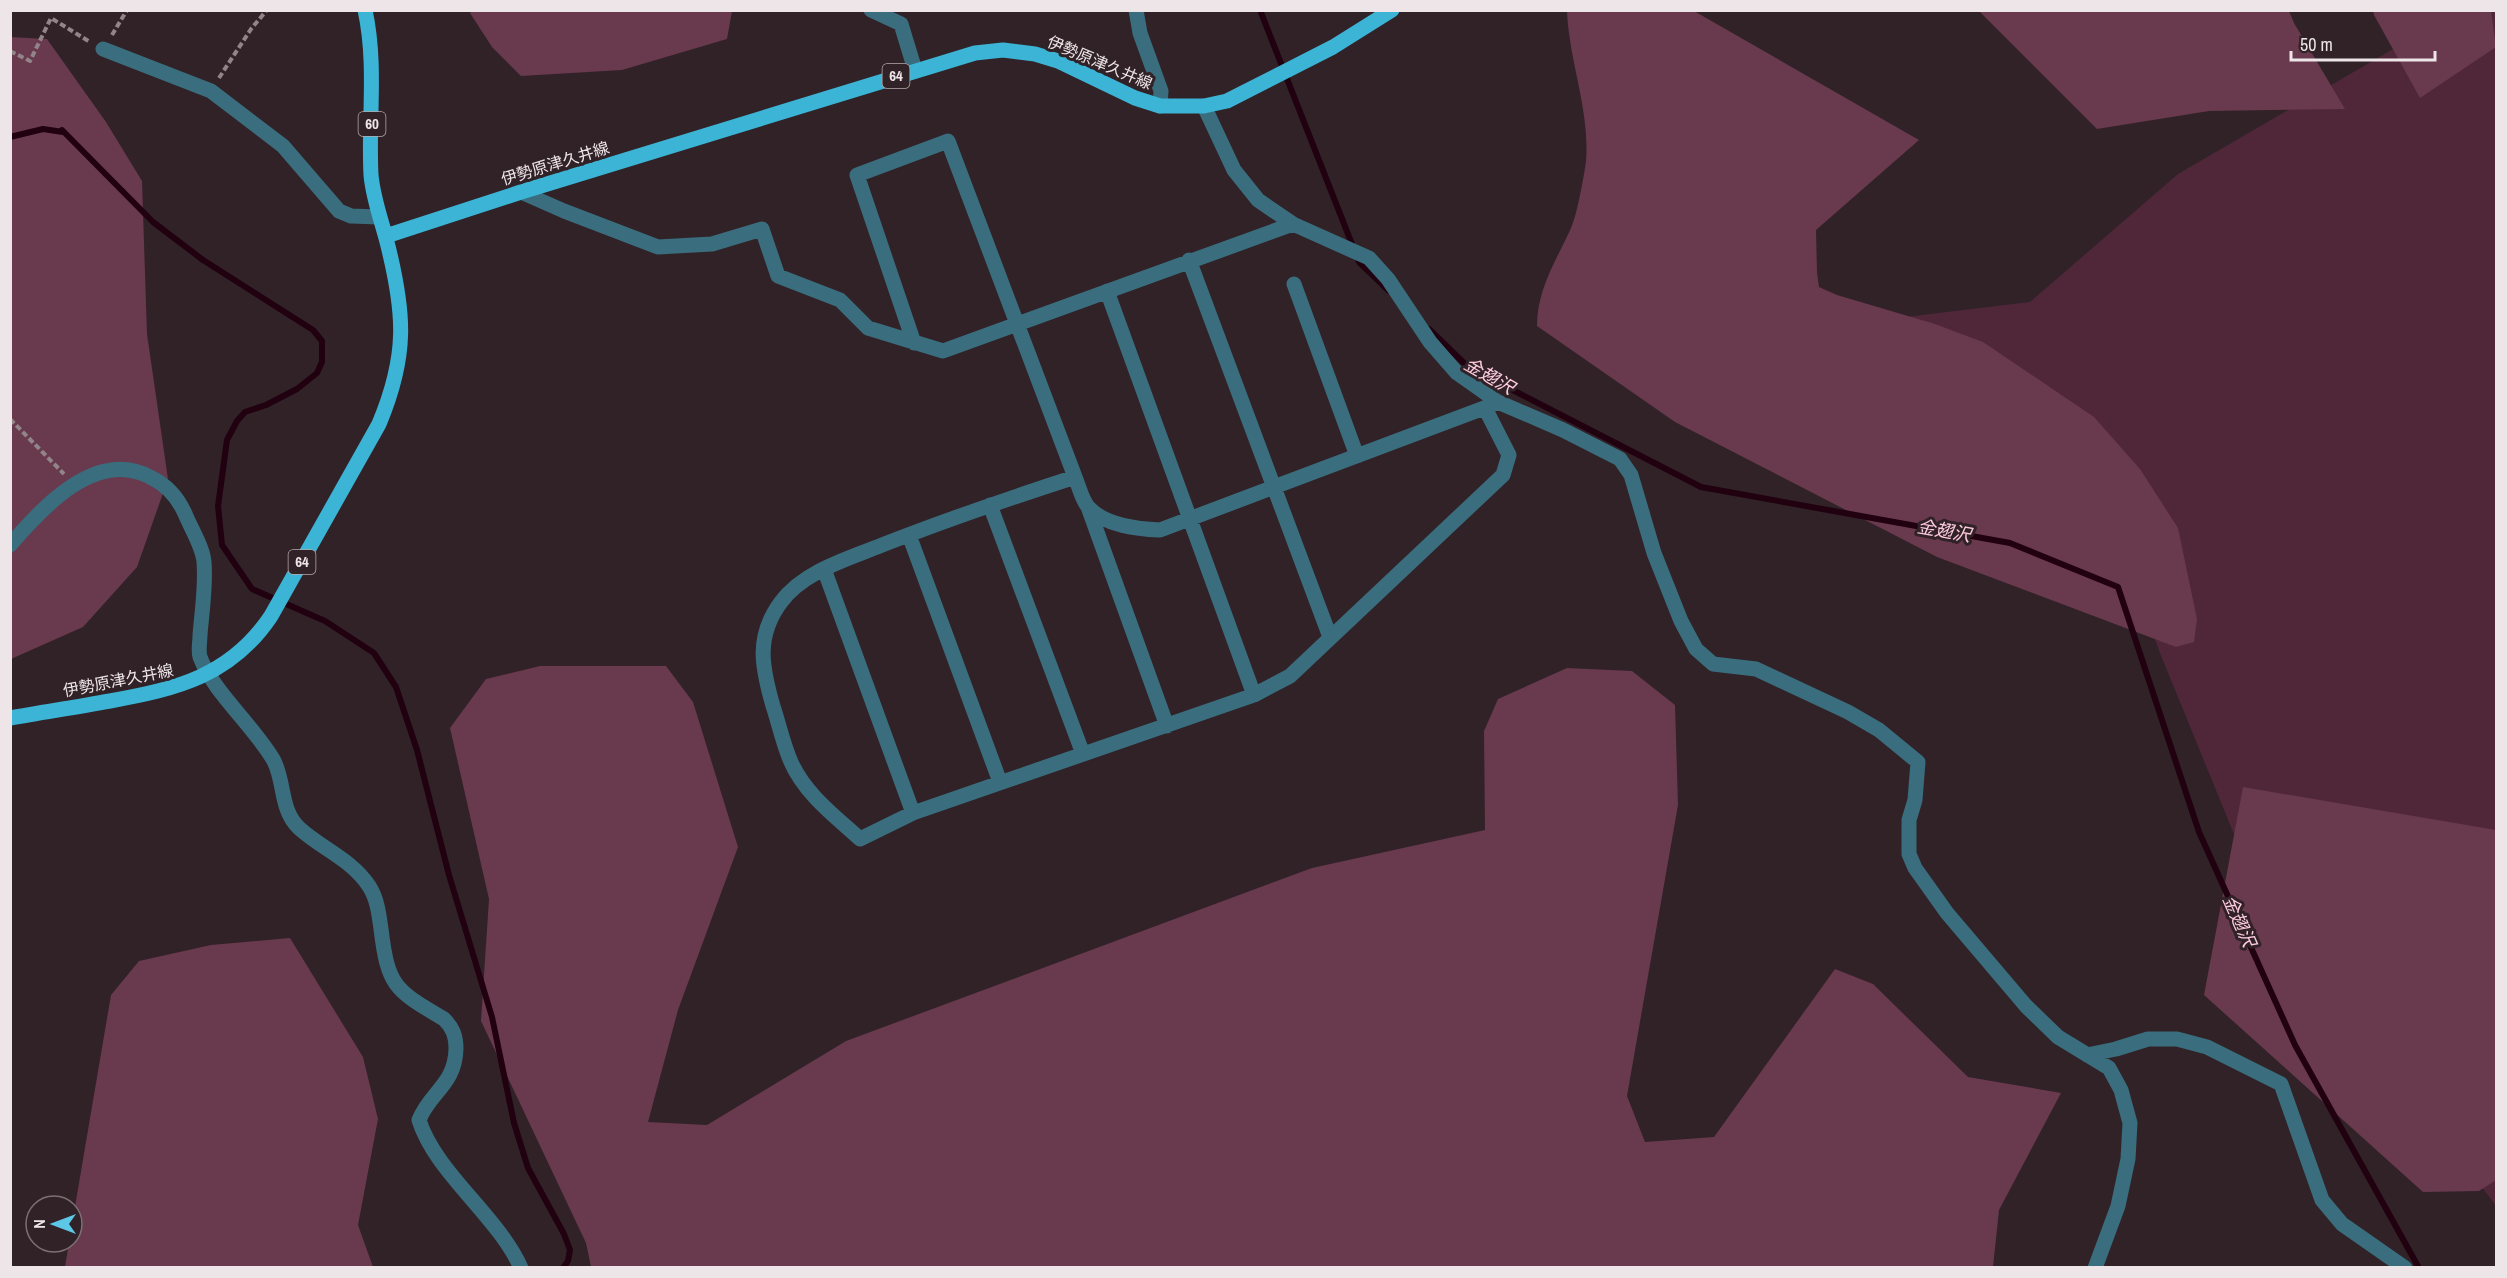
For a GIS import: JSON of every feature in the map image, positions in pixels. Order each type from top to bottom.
[{"type":"main road","name":"60","points":[[365,10],[373,87],[371,177],[379,216],[386,236]]},
{"type":"main road","name":"伊勢原津久井線","points":[[10,718],[154,693],[182,685],[209,674],[236,657],[266,623],[364,451],[388,402],[398,369],[402,329],[399,290],[386,236],[521,192],[975,53],[1003,50],[1035,54],[1058,61],[1135,98],[1161,106],[1204,106],[1227,101],[1312,58],[1383,18],[1392,10]]},
{"type":"street","points":[[872,10],[901,24],[915,70]]},
{"type":"street","points":[[1136,10],[1140,33],[1161,91],[1161,106]]},
{"type":"street","points":[[103,49],[211,91],[283,146],[339,211],[351,216],[379,216]]},
{"type":"street","points":[[1204,106],[1234,170],[1258,200],[1293,224],[1369,258],[1388,279],[1430,342],[1456,373],[1491,405],[1563,430],[1620,459],[1631,475],[1654,553],[1681,621],[1696,649],[1713,664],[1756,669],[1848,712],[1879,730],[1918,762],[1915,800],[1909,820],[1909,854],[1915,868],[1947,913],[2026,1006],[2058,1037],[2109,1068],[2121,1090],[2130,1123],[2128,1159],[2118,1206],[2095,1268]]},
{"type":"street","points":[[914,343],[857,175],[948,141],[1088,507],[1167,726]]},
{"type":"street","points":[[521,192],[658,247],[712,244],[762,229],[778,276],[840,300],[868,328],[944,351],[1293,224]]},
{"type":"street","points":[[1190,260],[1330,637]]},
{"type":"street","points":[[1294,284],[1358,456]]},
{"type":"street","points":[[1107,291],[1254,695]]},
{"type":"street","points":[[1088,507],[1109,520],[1137,529],[1160,530],[1491,405]]},
{"type":"street","points":[[1075,477],[990,505],[824,569],[798,585],[781,602],[766,630],[763,674],[791,762],[808,791],[860,839],[912,813],[1254,695],[1290,676],[1503,475],[1509,455],[1496,427],[1491,405]]},
{"type":"street","points":[[10,545],[33,518],[75,485],[92,475],[114,470],[143,473],[162,483],[181,504],[204,560],[199,655],[209,674],[274,761],[291,819],[339,855],[370,887],[376,902],[384,959],[396,986],[451,1025],[456,1043],[456,1059],[451,1074],[419,1120],[429,1141],[504,1238],[521,1268]]},
{"type":"street","points":[[990,505],[1083,754]]},
{"type":"street","points":[[909,535],[1000,782]]},
{"type":"street","points":[[824,569],[912,813]]},
{"type":"street","points":[[2087,1055],[2148,1039],[2176,1039],[2207,1047],[2281,1084],[2322,1200],[2342,1224],[2405,1268]]},
{"type":"path","points":[[10,51],[30,61],[51,18],[103,49],[128,10]]},
{"type":"path","points":[[211,91],[251,28],[267,10]]},
{"type":"path","points":[[10,419],[75,485]]},
{"type":"shaded area","points":[[473,10],[732,11],[727,39],[622,70],[521,76],[492,47],[470,13]]},
{"type":"shaded area","points":[[1567,11],[1694,11],[1919,140],[1816,230],[1819,287],[1837,295],[1935,324],[1983,342],[2094,417],[2140,469],[2178,528],[2197,619],[2194,642],[2176,647],[1937,557],[1675,422],[1537,326],[1544,287],[1573,222],[1586,161],[1585,123],[1571,48]]},
{"type":"shaded area","points":[[1979,11],[2289,11],[2345,109],[2209,111],[2097,129]]},
{"type":"shaded area","points":[[2373,11],[2491,11],[2496,47],[2420,98]]},
{"type":"shaded area","points":[[2430,11],[2496,11],[2496,1206],[2251,876],[2160,653],[2127,563],[1814,328],[2030,302],[2178,174],[2419,34]]},
{"type":"shaded area","points":[[10,37],[47,39],[106,122],[142,181],[147,334],[168,479],[137,567],[83,627],[11,659]]},
{"type":"shaded area","points":[[540,666],[666,666],[693,702],[738,847],[678,1010],[648,1122],[707,1125],[846,1041],[1312,868],[1485,830],[1484,731],[1498,699],[1567,668],[1632,671],[1675,705],[1678,805],[1627,1096],[1645,1142],[1714,1137],[1835,969],[1873,984],[1968,1077],[2061,1093],[1999,1210],[1993,1267],[591,1267],[586,1243],[481,1021],[489,899],[450,728],[486,679]]},
{"type":"shaded area","points":[[2243,787],[2496,830],[2496,1180],[2479,1191],[2423,1192],[2204,995]]},
{"type":"shaded area","points":[[290,938],[363,1057],[378,1119],[358,1225],[373,1267],[65,1267],[67,1254],[84,1254],[84,1194],[77,1194],[111,995],[139,961],[211,945]]},
{"type":"waterway","name":"金翅沢","points":[[1260,10],[1359,262],[1389,291]]},
{"type":"waterway","points":[[10,137],[43,129],[63,132],[62,130],[153,222],[203,260],[313,330],[322,341],[322,362],[317,373],[297,389],[266,405],[245,412],[237,421],[227,440],[218,506],[222,545],[252,589],[325,621],[374,653],[396,687],[417,750],[449,875],[492,1017],[514,1123],[528,1168],[564,1234],[570,1250],[568,1261],[563,1268]]},
{"type":"waterway","name":"金翅沢","points":[[1429,329],[1468,367],[1701,487],[2010,543],[2118,587],[2199,832],[2295,1045],[2419,1268]]}]
